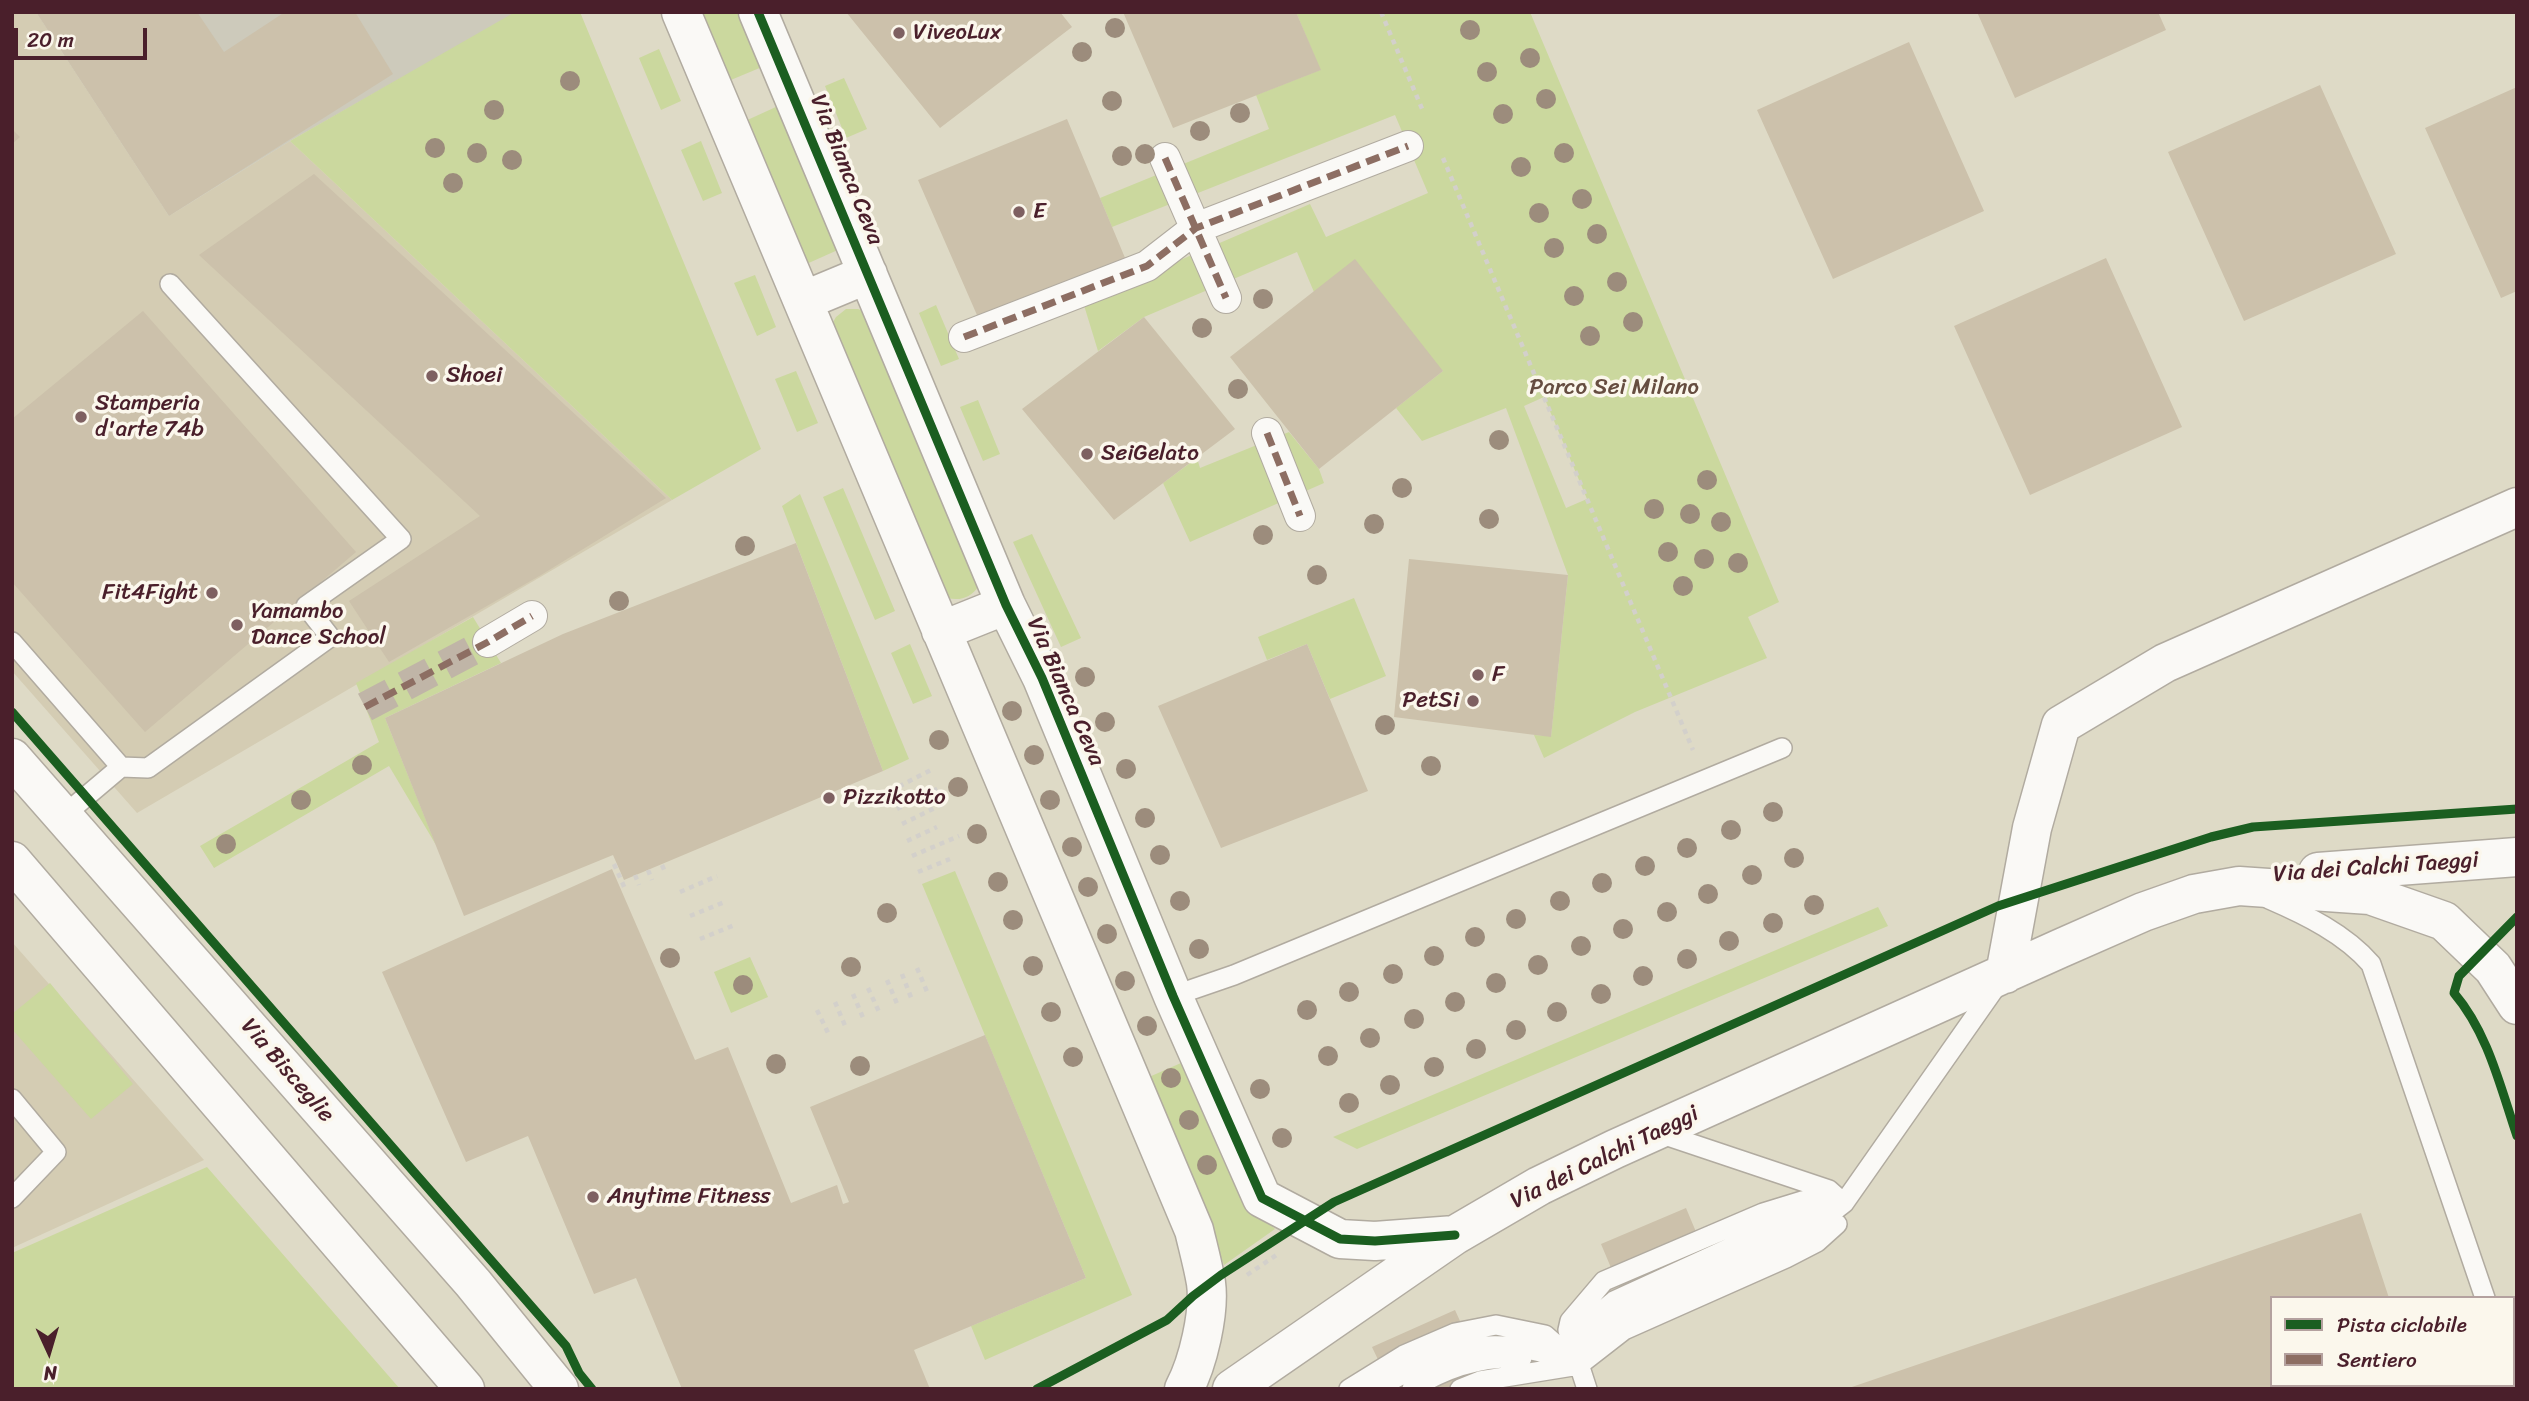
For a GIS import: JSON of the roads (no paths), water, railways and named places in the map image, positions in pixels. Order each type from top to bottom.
[{"type":"street","points":[[681,12],[1194,1230],[1206,1285],[1206,1302],[1195,1367],[1184,1389]]},
{"type":"street","name":"Via Bianca Ceva","points":[[758,12],[1006,605],[1042,678],[1173,996],[1262,1198],[1340,1239],[1375,1241],[1455,1235]]},
{"type":"street","points":[[964,337],[1147,265],[1200,238],[1408,146]]},
{"type":"street","points":[[1167,164],[1223,291]]},
{"type":"street","points":[[803,301],[868,274]]},
{"type":"street","points":[[1268,436],[1296,506]]},
{"type":"street","points":[[2005,974],[2032,828],[2061,724],[2165,663],[2517,507]]},
{"type":"street","points":[[941,631],[1006,605]]},
{"type":"street","points":[[488,642],[531,616]]},
{"type":"street","name":"Via Bisceglie","points":[[12,758],[473,1283],[558,1389]]},
{"type":"street","name":"Via dei Calchi Taeggi","points":[[2239,886],[2248,877],[2517,857]]},
{"type":"street","points":[[12,861],[465,1389]]},
{"type":"street","name":"Via dei Calchi Taeggi","points":[[1232,1389],[1455,1235],[1539,1186],[2143,912],[2194,894],[2239,886],[2370,895],[2444,921],[2493,968],[2517,1005]]},
{"type":"lane","points":[[63,816],[121,767],[148,768],[330,637],[306,607],[401,539],[170,284]]},
{"type":"lane","points":[[12,642],[121,767]]},
{"type":"lane","points":[[1173,996],[1234,975],[1782,748]]},
{"type":"lane","points":[[2239,886],[2319,923],[2349,942],[2371,964],[2484,1296]]},
{"type":"lane","points":[[1460,1389],[1480,1381],[1579,1365],[1624,1330],[1817,1242],[1837,1224],[1844,1203],[2005,974]]},
{"type":"lane","points":[[12,1099],[56,1152],[12,1198]]},
{"type":"lane","points":[[1656,1132],[1829,1190],[1844,1203]]},
{"type":"lane","points":[[1587,1389],[1579,1365],[1582,1336],[1591,1320],[1614,1301],[1756,1236],[1844,1203]]},
{"type":"lane","points":[[1349,1389],[1417,1349],[1455,1333],[1496,1325],[1545,1335],[1579,1365]]},
{"type":"lane","points":[[1377,1389],[1410,1368],[1463,1347],[1497,1344],[1538,1349],[1579,1365]]},
{"type":"lane","points":[[1412,1389],[1468,1363],[1500,1357],[1579,1365]]},
{"type":"tunnel","points":[[365,707],[488,642]]},
{"type":"place","name":"ViveoLux","points":[[899,33]]},
{"type":"place","name":"E","points":[[1019,212]]},
{"type":"place","name":"Shoei","points":[[432,376]]},
{"type":"place","name":"Stamperia d'arte 74b","points":[[81,417]]},
{"type":"place","name":"SeiGelato","points":[[1087,454]]},
{"type":"place","name":"Fit4Fight","points":[[212,593]]},
{"type":"place","name":"Yamambo Dance School","points":[[237,625]]},
{"type":"place","name":"F","points":[[1478,675]]},
{"type":"place","name":"PetSi","points":[[1473,701]]},
{"type":"place","name":"Pizzikotto","points":[[829,798]]},
{"type":"place","name":"Anytime Fitness","points":[[593,1197]]},
{"type":"park label","name":"Parco Sei Milano","points":[[1614,388]]}]
